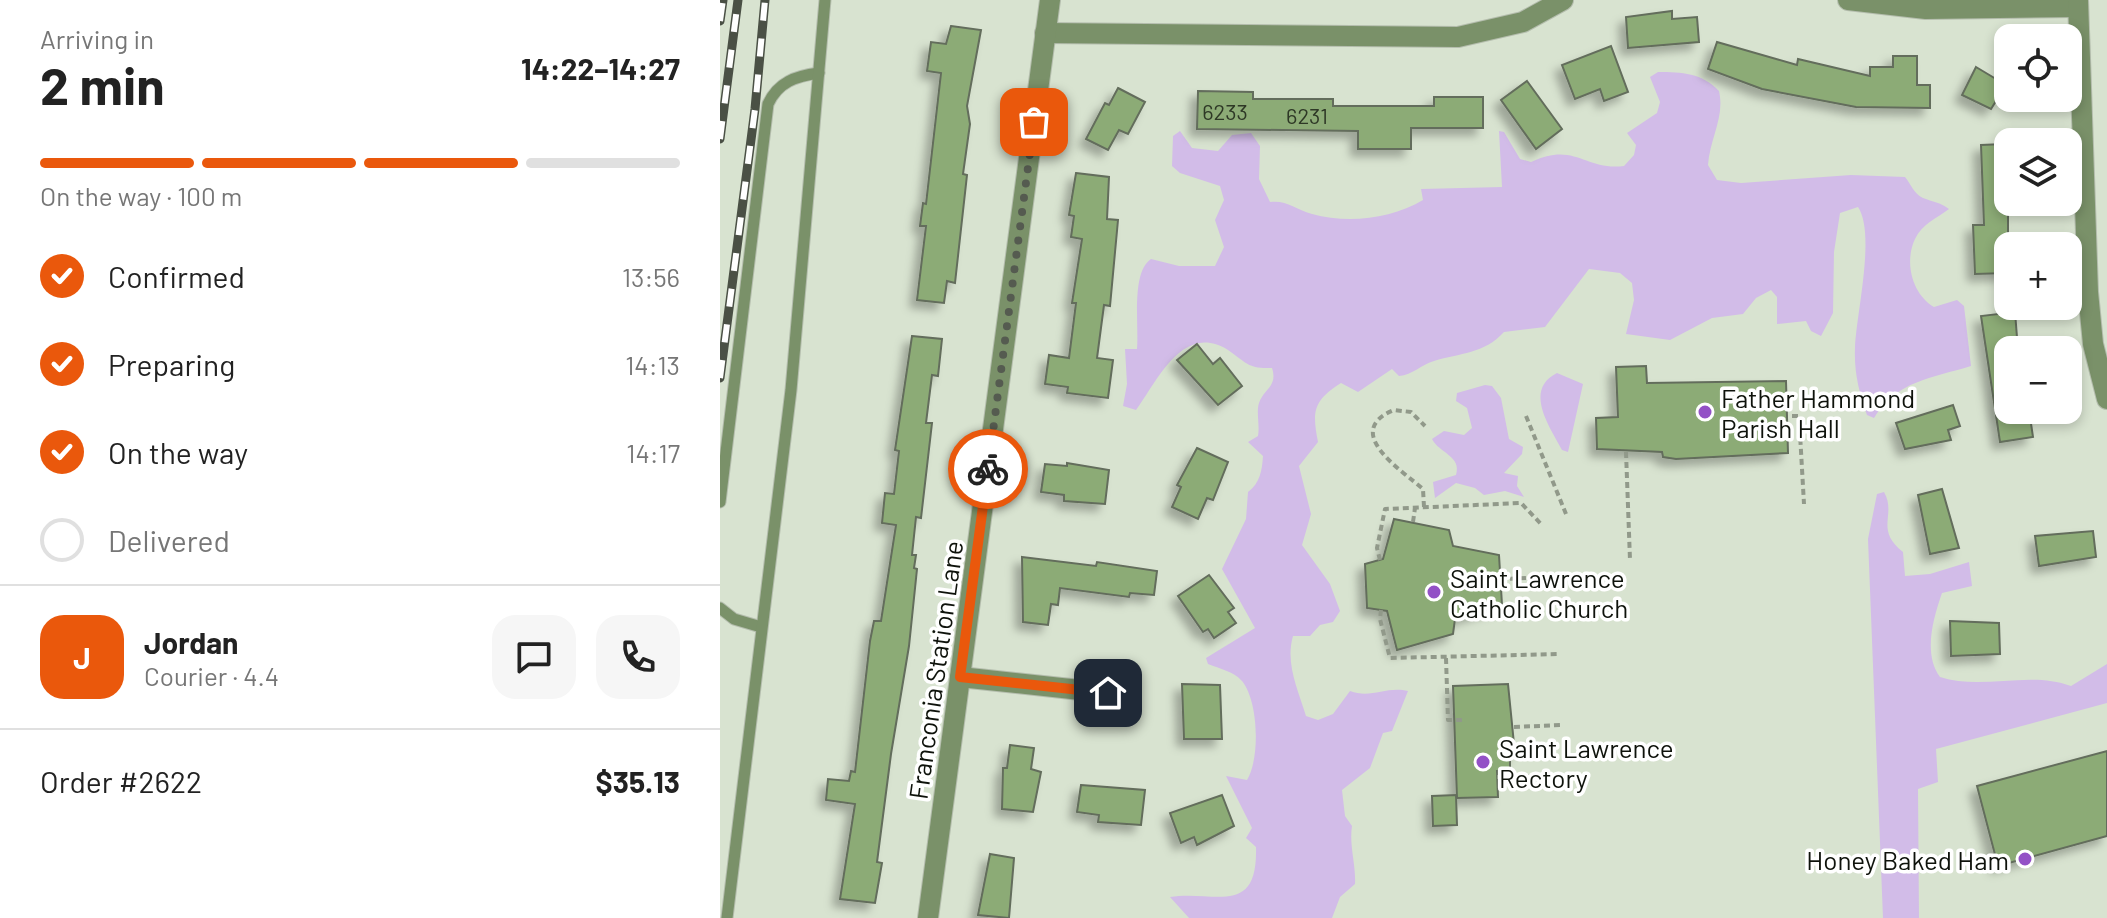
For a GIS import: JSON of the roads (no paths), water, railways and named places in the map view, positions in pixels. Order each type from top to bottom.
[{"type":"street","name":"Franconia Station Lane","points":[[928,918],[1050,0]]},
{"type":"street","points":[[1045,33],[1458,37],[1523,22],[1563,0]]},
{"type":"street","points":[[1848,0],[1926,9],[2078,4],[2088,292],[2093,344],[2107,399]]},
{"type":"street","points":[[960,677],[1108,693]]},
{"type":"lane","points":[[727,918],[791,390],[825,0]]},
{"type":"lane","points":[[720,502],[768,104],[774,92],[788,81],[819,73]]},
{"type":"lane","points":[[720,608],[734,619],[761,627]]},
{"type":"railway","points":[[720,21],[723,0]]},
{"type":"railway","points":[[720,139],[738,0]]},
{"type":"railway","points":[[720,378],[755,109],[765,0]]},
{"type":"place","name":"Father Hammond Parish Hall","points":[[1705,412]]},
{"type":"place","name":"Saint Lawrence Catholic Church","points":[[1434,592]]},
{"type":"place","name":"Saint Lawrence Rectory","points":[[1483,762]]},
{"type":"place","name":"Honey Baked Ham","points":[[2025,859]]}]
